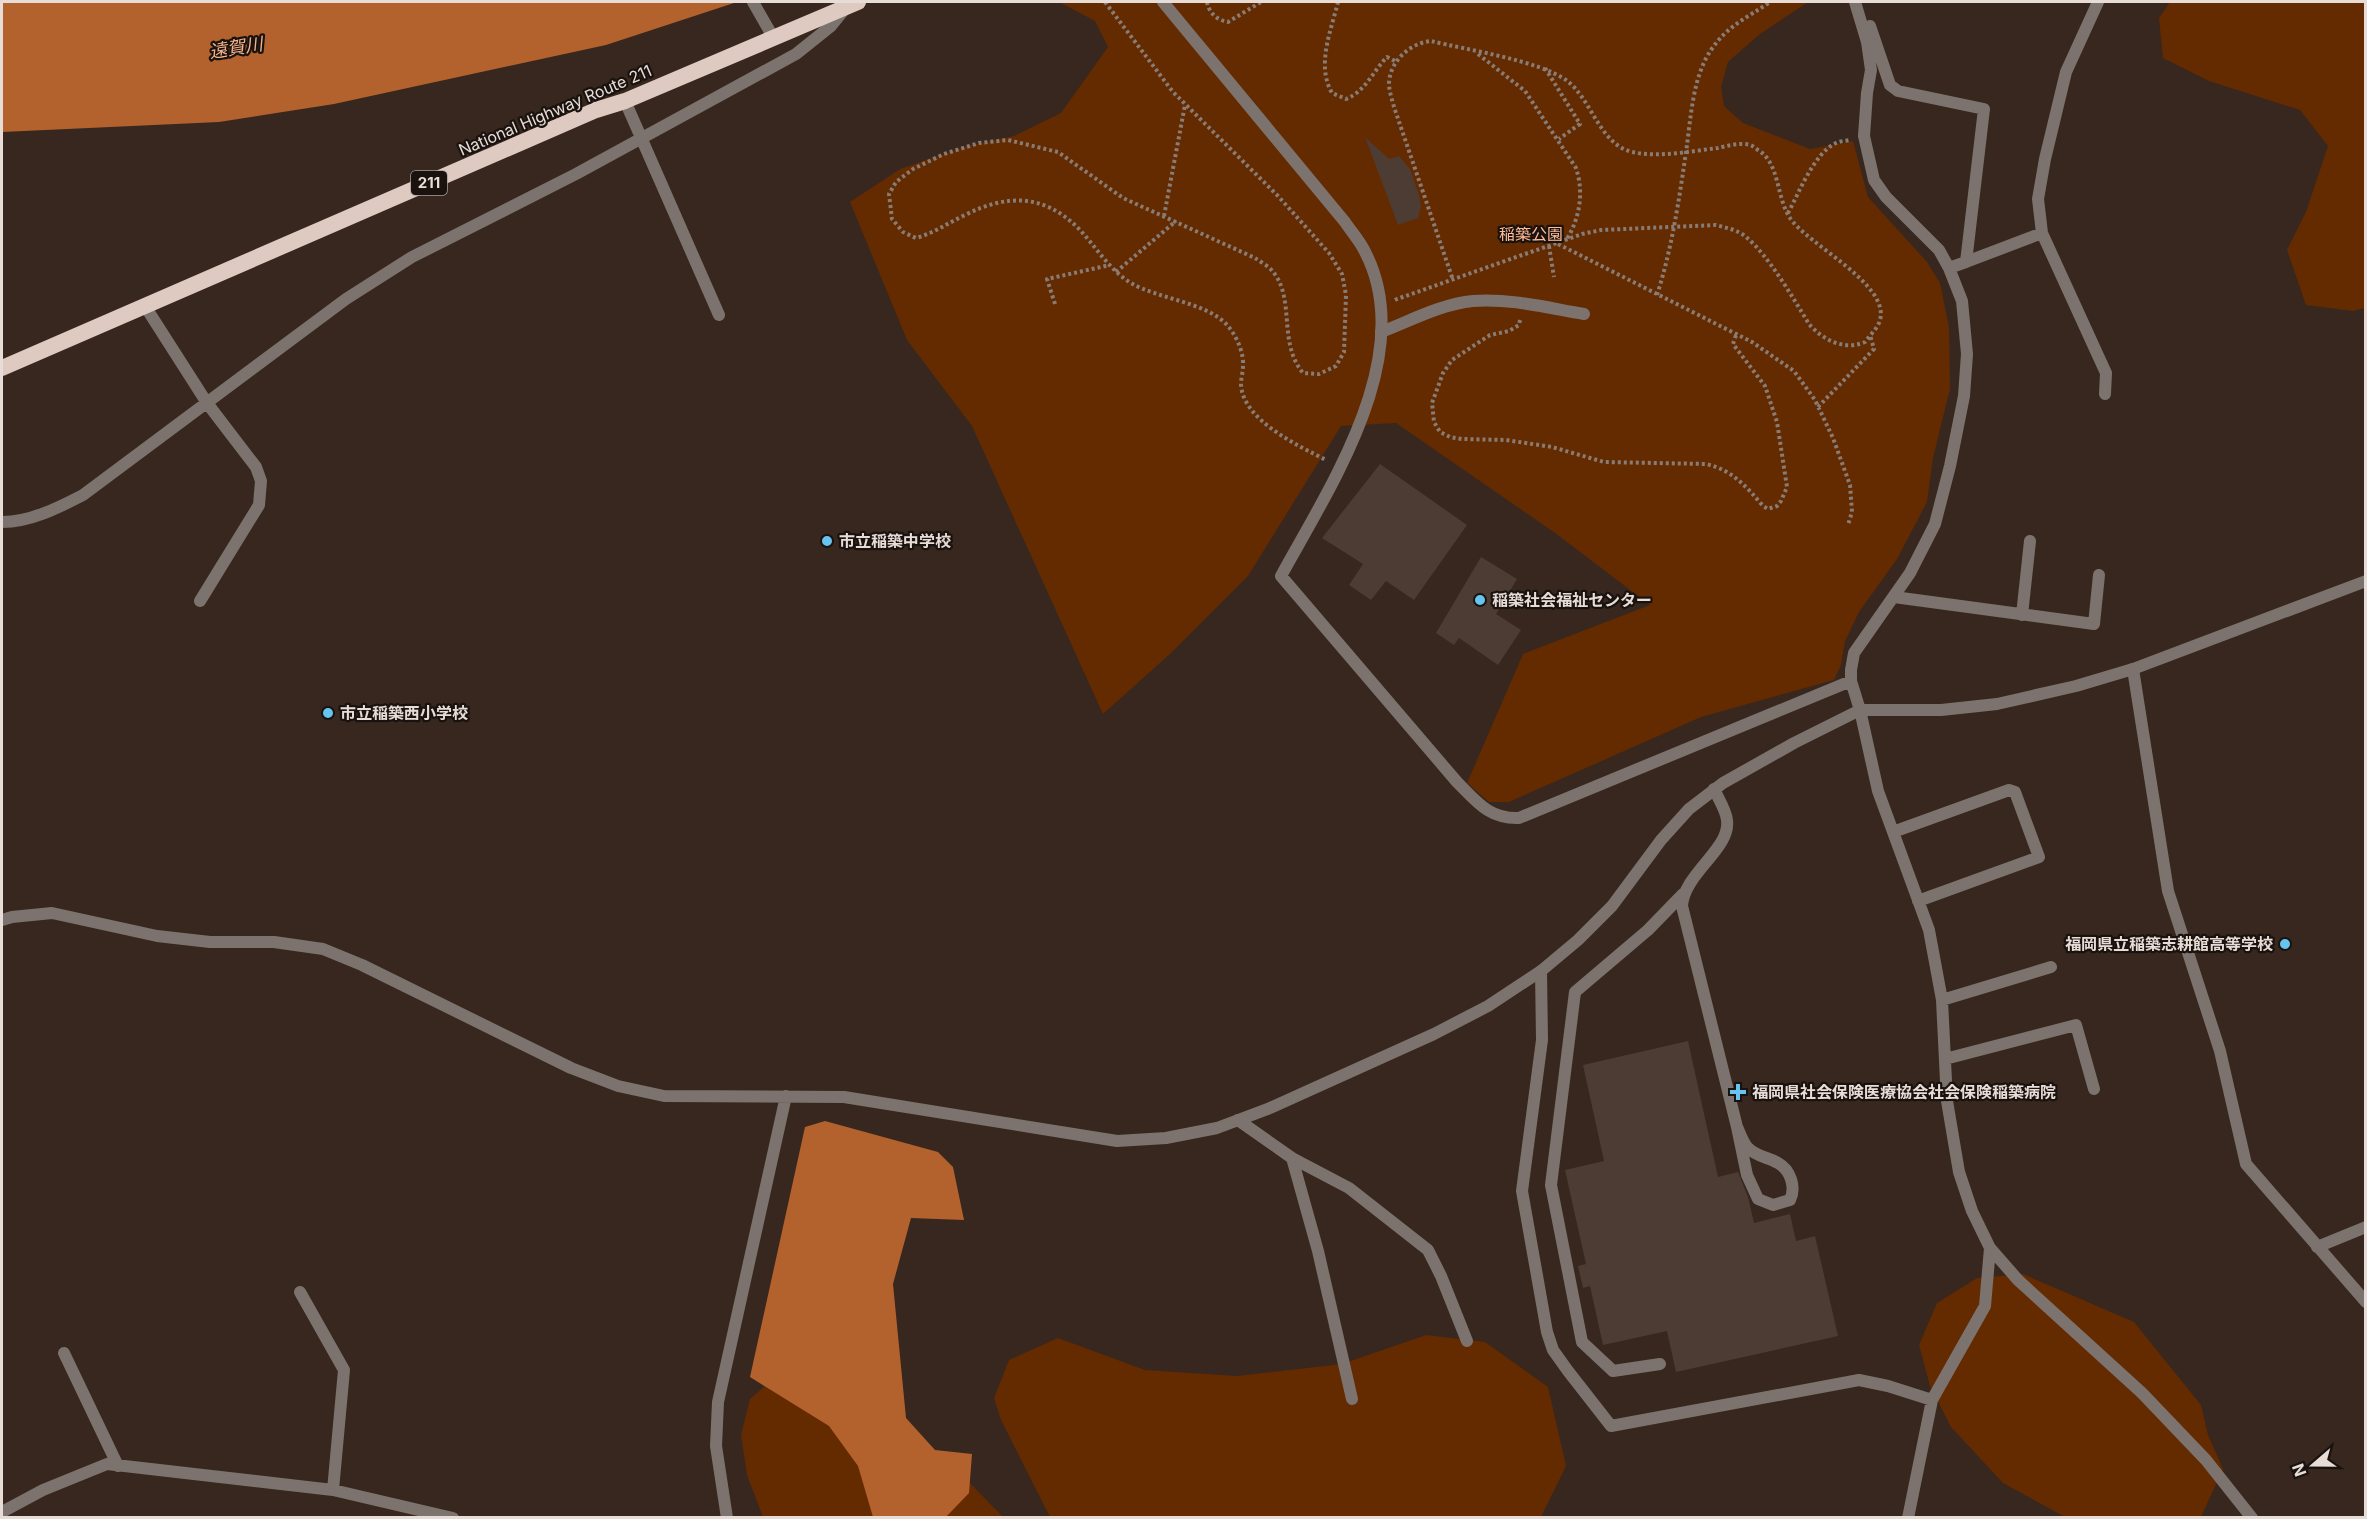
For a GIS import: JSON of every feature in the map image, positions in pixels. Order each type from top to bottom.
[{"type":"highway","name":"National Highway Route 211","points":[[2,368],[596,110],[625,100],[853,3]]},
{"type":"street","points":[[753,2],[773,37]]},
{"type":"street","points":[[1163,2],[1345,222],[1363,248],[1373,271],[1380,303],[1381,332],[1376,376],[1352,446],[1281,576],[1457,782],[1482,807],[1504,819],[1519,818],[1851,681]]},
{"type":"street","points":[[1855,2],[1870,27],[1890,85],[1898,91],[1984,109],[1966,262]]},
{"type":"street","points":[[1855,2],[1867,42],[1871,70],[1866,93],[1864,136],[1874,180],[1886,197],[1938,250],[1949,268],[1962,301],[1967,354],[1964,396],[1950,466],[1935,524],[1910,573],[1854,653],[1851,681],[1860,710],[1878,791],[1929,930],[1942,1000],[1947,1101],[1959,1172],[1972,1211],[1990,1248],[2018,1280],[2142,1393],[2206,1460],[2252,1518]]},
{"type":"street","points":[[2098,2],[2066,72],[2038,199],[2042,233],[2106,374],[2104,394]]},
{"type":"street","points":[[2,522],[57,509],[83,495],[346,298],[412,257],[576,174],[796,54],[831,26],[853,3]]},
{"type":"street","points":[[625,100],[719,315]]},
{"type":"street","points":[[1949,268],[2042,233]]},
{"type":"street","points":[[1381,332],[1456,304],[1473,301],[1521,304],[1584,314]]},
{"type":"street","points":[[145,306],[207,403],[255,467],[261,481],[260,505],[200,601]]},
{"type":"street","points":[[2022,615],[2030,541]]},
{"type":"street","points":[[1894,597],[2094,624],[2099,575]]},
{"type":"street","points":[[2,920],[52,914],[157,936],[210,942],[274,942],[323,949],[362,965],[571,1068],[618,1086],[664,1096],[844,1097],[1117,1141],[1166,1138],[1217,1128],[1281,1103],[1434,1034],[1488,1006],[1541,971],[1578,940],[1612,906],[1668,832],[1689,809],[1714,789],[1794,743],[1860,710],[1941,710],[1997,704],[2065,689],[2133,669],[2366,580]]},
{"type":"street","points":[[2133,669],[2168,891],[2220,1051],[2246,1164],[2366,1302]]},
{"type":"street","points":[[1660,1364],[1613,1371],[1582,1342],[1551,1185],[1575,992],[1648,930],[1683,894],[1726,832],[1727,819],[1714,789]]},
{"type":"street","points":[[1893,832],[2009,790],[2015,792],[2039,857],[1918,901]]},
{"type":"street","points":[[1683,894],[1682,906],[1747,1175],[1758,1200],[1773,1205],[1790,1200],[1794,1193],[1792,1181],[1785,1169],[1777,1162],[1765,1159],[1748,1148],[1737,1127]]},
{"type":"street","points":[[1942,1000],[2051,967]]},
{"type":"street","points":[[1541,971],[1542,1040],[1522,1191],[1547,1332],[1553,1350],[1611,1426],[1858,1380],[1888,1386],[1932,1400]]},
{"type":"street","points":[[1945,1059],[2076,1025],[2094,1089]]},
{"type":"street","points":[[727,1518],[716,1446],[717,1402],[786,1096]]},
{"type":"street","points":[[1238,1120],[1292,1158],[1349,1188],[1428,1250],[1467,1341]]},
{"type":"street","points":[[1292,1158],[1318,1251],[1352,1399]]},
{"type":"street","points":[[2317,1247],[2366,1227]]},
{"type":"street","points":[[1908,1518],[1932,1400],[1985,1306],[1990,1248]]},
{"type":"street","points":[[300,1292],[344,1370],[333,1490]]},
{"type":"street","points":[[64,1353],[118,1466]]},
{"type":"street","points":[[2,1512],[43,1490],[107,1464],[333,1490],[453,1518]]},
{"type":"path","points":[[1105,2],[1141,51],[1185,104],[1278,196],[1329,253],[1342,274],[1346,296],[1344,352],[1336,366],[1319,374],[1303,372],[1294,362],[1289,346],[1282,291],[1274,272],[1255,258],[1123,198],[1058,152],[1008,140],[979,143],[944,154],[913,169],[896,182],[889,194],[892,219],[903,232],[916,238],[931,234],[966,214],[1010,200],[1032,200],[1057,210],[1078,228],[1116,272],[1131,283],[1207,311],[1226,323],[1238,341],[1244,364],[1241,386],[1245,402],[1262,422],[1340,468]]},
{"type":"path","points":[[1207,2],[1220,21],[1228,22],[1261,2]]},
{"type":"path","points":[[1338,2],[1324,63],[1325,75],[1332,93],[1346,99],[1353,96],[1360,91],[1387,57],[1397,62]]},
{"type":"path","points":[[1657,295],[1670,254],[1702,66],[1725,32],[1741,18],[1770,2]]},
{"type":"path","points":[[1380,303],[1453,280],[1557,243],[1600,230],[1716,225],[1732,229],[1745,236],[1759,251],[1816,332],[1840,345],[1850,346],[1865,342],[1880,321],[1881,313],[1876,296],[1865,282],[1799,229],[1788,214],[1768,158],[1761,152],[1749,145],[1739,144],[1686,152],[1630,152],[1607,136],[1580,93],[1566,80],[1544,68],[1431,42],[1420,42],[1410,48],[1390,73],[1390,95],[1453,280]]},
{"type":"path","points":[[1475,52],[1525,91],[1570,155],[1581,181],[1581,196],[1579,212],[1567,240]]},
{"type":"path","points":[[1544,68],[1580,124],[1558,139]]},
{"type":"path","points":[[1164,216],[1185,104]]},
{"type":"path","points":[[1788,214],[1803,184],[1824,152],[1836,143],[1864,136]]},
{"type":"path","points":[[1116,272],[1176,221]]},
{"type":"path","points":[[1557,243],[1736,334],[1794,371],[1818,407],[1833,438],[1850,485],[1852,512],[1848,525]]},
{"type":"path","points":[[1549,246],[1554,277]]},
{"type":"path","points":[[1055,304],[1047,279],[1110,265]]},
{"type":"path","points":[[1521,304],[1519,325],[1509,331],[1490,335],[1452,360],[1443,373],[1431,411],[1440,432],[1449,437],[1462,439],[1506,440],[1552,447],[1604,462],[1706,464],[1721,468],[1739,480],[1768,509],[1781,501],[1786,487],[1777,422],[1765,386],[1733,344],[1736,334]]},
{"type":"path","points":[[1818,407],[1874,349],[1870,335]]},
{"type":"green space","name":"稲築公園","points":[[1059,2],[1808,2],[1760,34],[1728,62],[1721,87],[1724,106],[1743,123],[1810,149],[1853,141],[1868,197],[1927,262],[1940,283],[1949,327],[1950,389],[1933,458],[1927,502],[1897,559],[1859,612],[1845,641],[1841,665],[1834,680],[1701,717],[1509,802],[1489,802],[1467,783],[1523,654],[1650,605],[1555,533],[1396,423],[1341,426],[1248,576],[1170,654],[1103,714],[972,426],[907,340],[850,202],[900,169],[967,146],[1014,136],[1061,113],[1108,47],[1095,21]]},
{"type":"green space","points":[[2170,2],[2365,2],[2365,308],[2353,311],[2306,305],[2287,250],[2306,212],[2328,146],[2300,110],[2209,81],[2163,58],[2159,18]]},
{"type":"green space","points":[[2023,1274],[2134,1322],[2201,1405],[2208,1435],[2223,1469],[2201,1517],[2065,1517],[2003,1483],[1951,1427],[1930,1386],[1919,1345],[1937,1303],[1977,1278]]},
{"type":"green space","points":[[1426,1335],[1485,1342],[1548,1387],[1566,1466],[1541,1517],[1050,1517],[1001,1420],[994,1398],[1009,1360],[1058,1338],[1145,1370],[1237,1376],[1342,1364]]},
{"type":"green space","points":[[782,1371],[965,1478],[1003,1517],[763,1517],[747,1475],[741,1435],[750,1399]]},
{"type":"water","name":"遠賀川","points":[[2,2],[737,2],[606,45],[334,104],[219,122],[2,132]]},
{"type":"water","points":[[825,1121],[938,1152],[953,1167],[964,1220],[911,1218],[893,1284],[906,1418],[935,1450],[972,1454],[969,1493],[946,1517],[873,1517],[858,1466],[829,1426],[750,1377],[805,1127]]},
{"type":"building","points":[[1365,137],[1389,159],[1399,156],[1410,169],[1421,207],[1418,218],[1398,225]]},
{"type":"building","points":[[1380,464],[1467,525],[1414,600],[1386,581],[1371,600],[1349,585],[1363,564],[1322,538]]},
{"type":"building","name":"稲築社会福祉センター","points":[[1481,557],[1517,579],[1496,614],[1521,630],[1498,665],[1459,638],[1454,645],[1436,633]]},
{"type":"building","points":[[1688,1041],[1718,1177],[1738,1172],[1748,1197],[1754,1223],[1790,1214],[1796,1241],[1815,1236],[1838,1336],[1676,1372],[1667,1331],[1603,1345],[1590,1286],[1583,1288],[1578,1266],[1586,1264],[1565,1170],[1604,1161],[1583,1065]]},
{"type":"place","name":"市立稲築中学校","points":[[827,541]]},
{"type":"place","name":"稲築社会福祉センター","points":[[1480,600]]},
{"type":"place","name":"市立稲築西小学校","points":[[328,713]]},
{"type":"place","name":"福岡県立稲築志耕館高等学校","points":[[2285,944]]},
{"type":"place","name":"福岡県社会保険医療協会社会保険稲築病院","points":[[1738,1092]]}]
